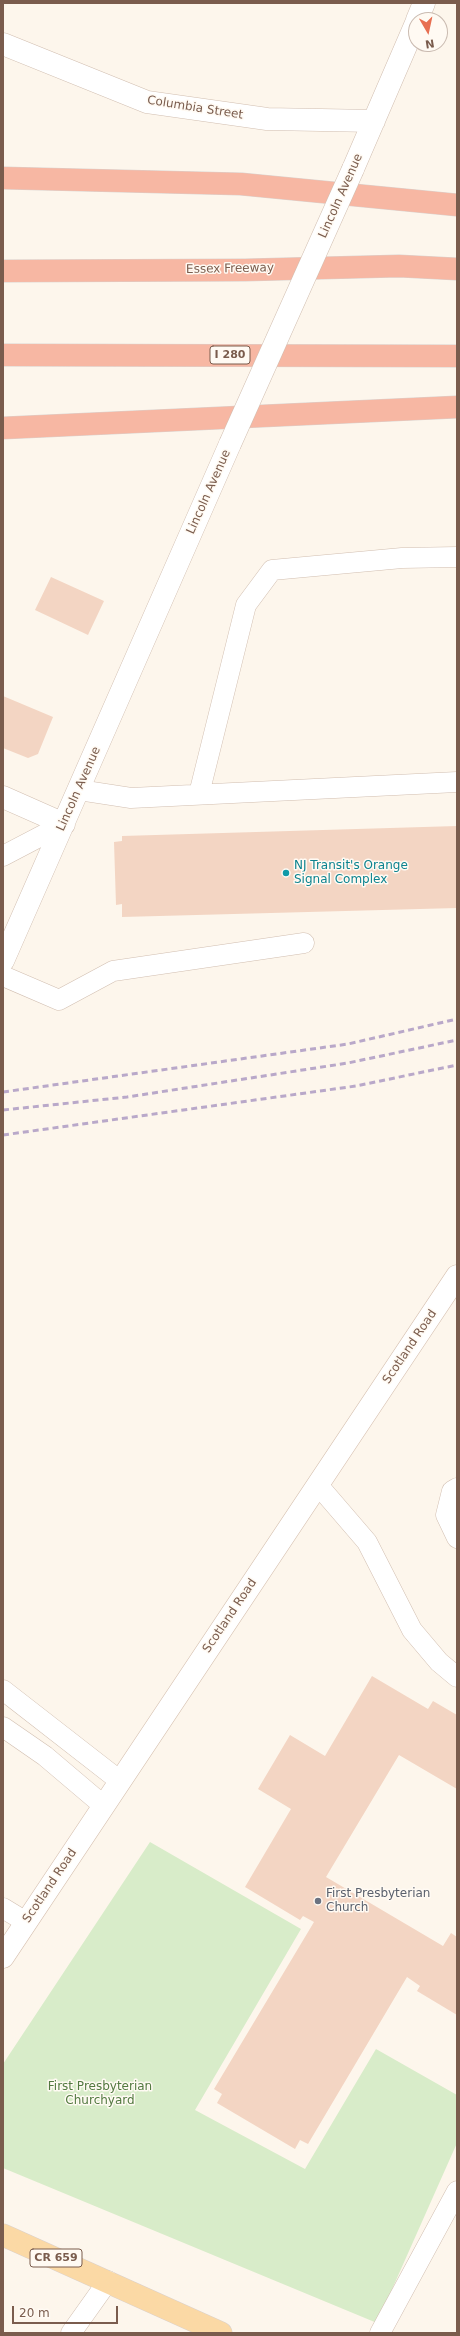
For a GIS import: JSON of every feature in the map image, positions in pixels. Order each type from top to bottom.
[{"type":"highway","points":[[3,178],[241,184],[457,205]]},
{"type":"highway","name":"Essex Freeway","points":[[3,271],[245,270],[399,266],[457,268]]},
{"type":"highway","name":"I 280","points":[[3,355],[457,356]]},
{"type":"highway","points":[[3,428],[457,407]]},
{"type":"main road","name":"CR 659","points":[[3,2234],[221,2333]]},
{"type":"street","name":"Lincoln Avenue","points":[[3,961],[408,42]]},
{"type":"street","name":"Columbia Street","points":[[3,44],[147,102],[267,119],[374,121]]},
{"type":"street","points":[[3,797],[64,824]]},
{"type":"street","name":"Scotland Road","points":[[5,1951],[104,1806],[457,1276]]},
{"type":"lane","points":[[199,794],[246,605],[272,570],[402,558],[457,557]]},
{"type":"lane","points":[[79,790],[131,798],[457,782]]},
{"type":"lane","points":[[3,856],[64,824]]},
{"type":"lane","points":[[3,976],[59,1000],[113,971],[304,943]]},
{"type":"lane","points":[[318,1485],[367,1542],[412,1630],[439,1662],[457,1677]]},
{"type":"lane","points":[[457,1488],[452,1491],[446,1515],[457,1538]]},
{"type":"lane","points":[[3,1690],[120,1781]]},
{"type":"lane","points":[[3,1727],[45,1756],[104,1806]]},
{"type":"lane","points":[[3,1908],[26,1922]]},
{"type":"lane","points":[[380,2333],[457,2191]]},
{"type":"lane","points":[[71,2333],[108,2281]]},
{"type":"green space","name":"First Presbyterian Churchyard","points":[[150,1842],[301,1929],[195,2110],[305,2169],[376,2049],[457,2095],[457,2143],[377,2323],[3,2168],[3,2064]]},
{"type":"building","points":[[51,577],[104,601],[88,635],[35,610]]},
{"type":"building","points":[[3,696],[53,717],[38,754],[28,758],[3,748]]},
{"type":"building","name":"NJ Transit's Orange Signal Complex","points":[[457,826],[457,908],[122,917],[122,904],[116,905],[114,842],[122,841],[122,836]]},
{"type":"building","name":"First Presbyterian Church","points":[[372,1676],[428,1709],[433,1701],[457,1715],[457,1789],[399,1755],[326,1877],[443,1946],[451,1933],[457,1937],[457,2015],[417,1991],[420,1986],[407,1977],[308,2144],[300,2140],[295,2149],[217,2103],[222,2094],[214,2089],[314,1922],[303,1916],[300,1920],[245,1887],[291,1809],[258,1789],[290,1735],[325,1756]]},
{"type":"railway","points":[[3,1092],[348,1044],[457,1019]]},
{"type":"railway","points":[[3,1110],[127,1097],[348,1063],[457,1040]]},
{"type":"railway","points":[[3,1135],[356,1086],[457,1065]]},
{"type":"place","name":"NJ Transit's Orange Signal Complex","points":[[286,873]]},
{"type":"place","name":"First Presbyterian Church","points":[[318,1901]]}]
